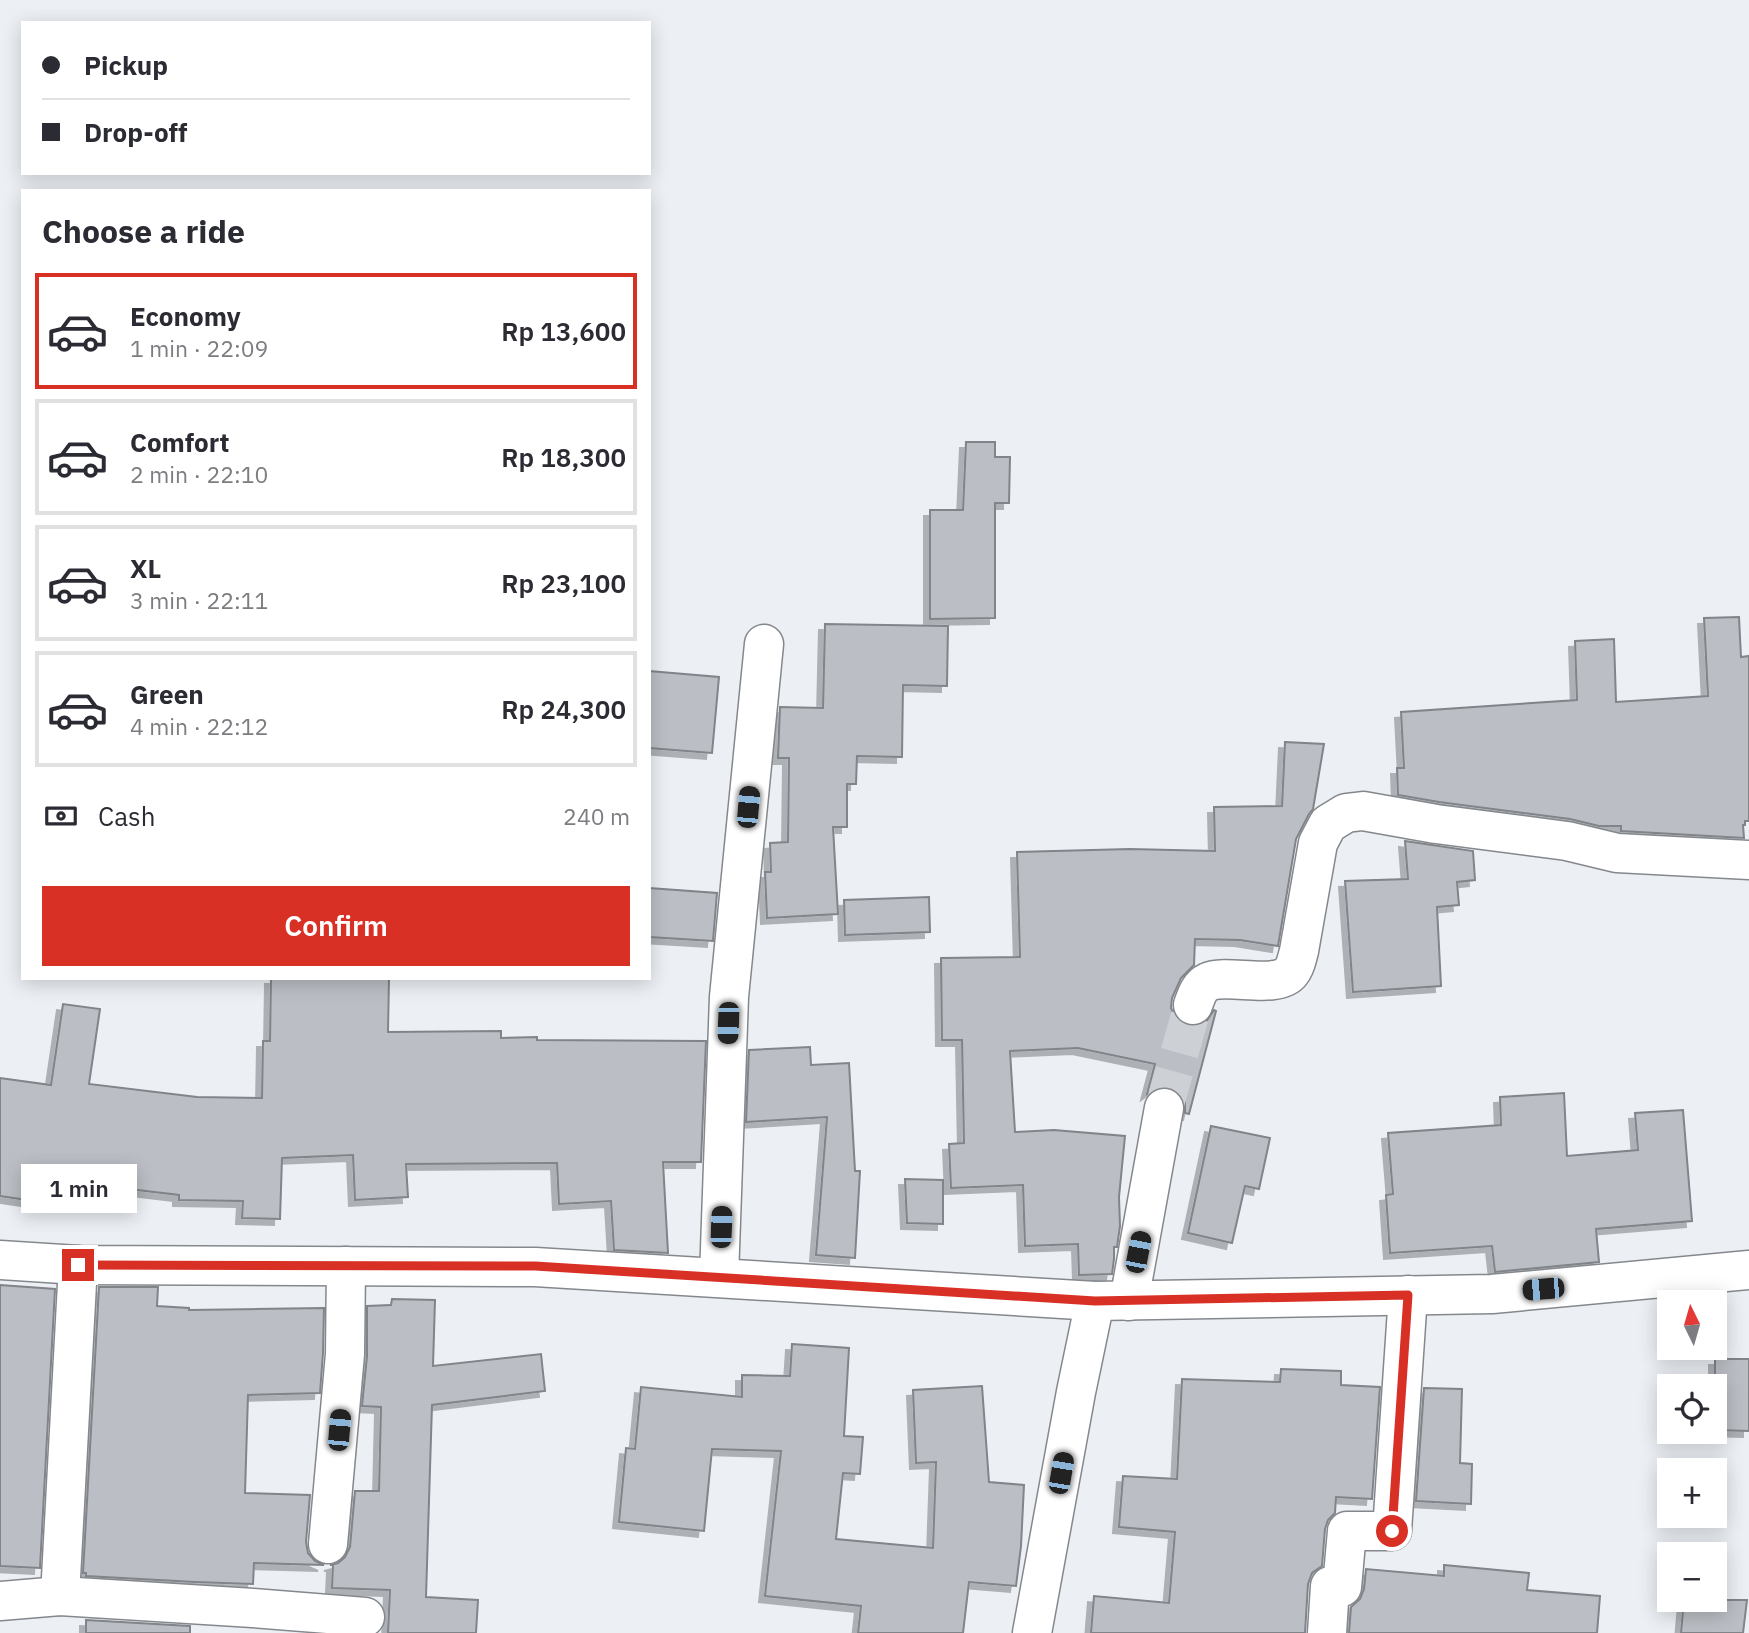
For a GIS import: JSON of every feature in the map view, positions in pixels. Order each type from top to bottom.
[{"type":"street","points":[[719,1277],[729,998],[764,644]]},
{"type":"street","points":[[1193,1005],[1199,990],[1207,982],[1271,980],[1290,973],[1296,964],[1299,951],[1318,843],[1328,824],[1346,813],[1363,811],[1436,824],[1567,841],[1617,853],[1749,860]]},
{"type":"street","points":[[1032,1633],[1076,1392],[1112,1301],[1164,1108]]},
{"type":"street","points":[[0,1260],[78,1265],[535,1266],[1112,1301],[1492,1294],[1749,1270]]},
{"type":"street","points":[[60,1596],[78,1265]]},
{"type":"street","points":[[328,1544],[345,1354],[346,1266]]},
{"type":"street","points":[[1327,1633],[1330,1586],[1342,1587],[1346,1531],[1392,1531],[1408,1295]]},
{"type":"street","points":[[0,1601],[60,1596],[252,1620],[365,1617]]},
{"type":"building","points":[[966,442],[995,442],[995,457],[1010,457],[1009,503],[995,503],[995,618],[930,619],[930,510],[963,510]]},
{"type":"building","points":[[1739,617],[1741,657],[1749,656],[1749,821],[1745,821],[1743,825],[1744,838],[1621,831],[1621,826],[1599,826],[1570,819],[1398,795],[1397,768],[1404,768],[1401,712],[1577,700],[1575,641],[1614,639],[1616,702],[1708,696],[1704,618]]},
{"type":"building","points":[[825,624],[948,626],[947,686],[903,685],[902,757],[857,756],[856,784],[847,784],[847,827],[833,827],[838,914],[767,918],[765,872],[771,872],[770,843],[788,842],[789,758],[778,758],[780,707],[823,708]]},
{"type":"building","points":[[651,671],[719,677],[712,753],[651,748]]},
{"type":"building","points":[[1285,742],[1324,744],[1313,809],[1296,839],[1278,946],[1240,940],[1195,939],[1194,965],[1181,978],[1172,998],[1171,1008],[1176,1018],[1186,1026],[1197,1026],[1206,1022],[1214,1010],[1216,1011],[1189,1114],[1185,1113],[1185,1101],[1179,1092],[1169,1087],[1157,1087],[1147,1094],[1155,1064],[1078,1048],[1010,1051],[1015,1132],[1054,1130],[1125,1136],[1119,1197],[1120,1226],[1117,1247],[1114,1247],[1112,1274],[1079,1275],[1078,1244],[1025,1246],[1023,1185],[951,1188],[949,1144],[964,1143],[962,1040],[942,1040],[941,958],[1020,957],[1017,852],[1130,849],[1215,851],[1214,807],[1282,806]]},
{"type":"building","points":[[1405,841],[1473,851],[1475,880],[1457,882],[1459,905],[1437,907],[1441,986],[1353,992],[1345,881],[1408,879]]},
{"type":"building","points":[[651,888],[717,893],[713,941],[651,937]]},
{"type":"building","points":[[929,897],[930,932],[845,935],[844,900]]},
{"type":"building","points":[[271,980],[389,980],[388,1032],[501,1031],[501,1038],[537,1037],[537,1040],[706,1041],[701,1162],[663,1162],[668,1253],[614,1250],[611,1201],[559,1204],[557,1163],[406,1164],[408,1197],[355,1200],[353,1155],[282,1158],[280,1219],[242,1218],[243,1201],[179,1200],[179,1195],[45,1179],[41,1202],[0,1196],[0,1078],[51,1085],[63,1004],[100,1009],[89,1084],[197,1097],[262,1098],[263,1041],[270,1041]]},
{"type":"building","points":[[810,1047],[811,1065],[849,1063],[855,1171],[860,1171],[855,1258],[816,1255],[827,1117],[746,1122],[749,1050]]},
{"type":"building","points":[[1564,1093],[1567,1156],[1638,1150],[1635,1113],[1683,1110],[1692,1221],[1596,1229],[1599,1262],[1495,1272],[1492,1246],[1390,1253],[1386,1195],[1393,1194],[1388,1133],[1501,1125],[1500,1097]]},
{"type":"building","points":[[1211,1126],[1270,1138],[1259,1189],[1245,1186],[1232,1243],[1188,1233]]},
{"type":"building","points":[[905,1179],[943,1180],[943,1224],[907,1223]]},
{"type":"building","points":[[0,1285],[55,1289],[40,1568],[0,1566]]},
{"type":"building","points":[[99,1287],[158,1287],[157,1306],[189,1310],[324,1308],[320,1393],[248,1395],[245,1493],[310,1495],[306,1542],[308,1553],[315,1561],[324,1565],[254,1563],[253,1584],[86,1576],[86,1573],[83,1573]]},
{"type":"building","points":[[392,1299],[435,1300],[433,1366],[541,1354],[545,1391],[432,1405],[426,1597],[478,1600],[476,1633],[388,1633],[390,1590],[332,1588],[333,1565],[330,1565],[345,1557],[350,1547],[355,1491],[379,1491],[381,1407],[362,1406],[367,1356],[367,1306],[391,1305]]},
{"type":"building","points":[[792,1344],[849,1348],[844,1436],[863,1437],[860,1474],[843,1473],[836,1539],[933,1548],[936,1462],[916,1463],[913,1390],[982,1386],[989,1482],[1024,1485],[1021,1546],[1016,1586],[969,1582],[963,1633],[858,1633],[861,1606],[765,1596],[781,1451],[712,1449],[704,1531],[619,1522],[626,1448],[635,1449],[641,1387],[742,1397],[742,1375],[790,1376]]},
{"type":"building","points":[[1749,1359],[1749,1431],[1727,1430],[1727,1374],[1715,1374],[1715,1360]]},
{"type":"building","points":[[1281,1369],[1341,1371],[1341,1385],[1380,1387],[1372,1499],[1336,1497],[1335,1513],[1328,1520],[1325,1529],[1322,1566],[1312,1573],[1308,1584],[1305,1633],[1091,1633],[1094,1596],[1169,1603],[1175,1532],[1119,1527],[1123,1476],[1177,1479],[1182,1379],[1280,1382]]},
{"type":"building","points":[[1424,1388],[1462,1389],[1460,1463],[1472,1464],[1471,1504],[1416,1501]]},
{"type":"building","points":[[1444,1565],[1529,1573],[1527,1590],[1600,1596],[1597,1633],[1349,1633],[1351,1607],[1360,1599],[1364,1589],[1366,1569],[1444,1576]]},
{"type":"building","points":[[1727,1600],[1747,1600],[1743,1633],[1681,1633],[1683,1612],[1727,1612]]},
{"type":"building","points":[[86,1620],[190,1626],[190,1633],[86,1633]]},
{"type":"tunnel","points":[[1164,1108],[1193,1005]]},
{"type":"route","points":[[78,1265],[535,1266],[1095,1301],[1408,1295],[1392,1531]]}]
